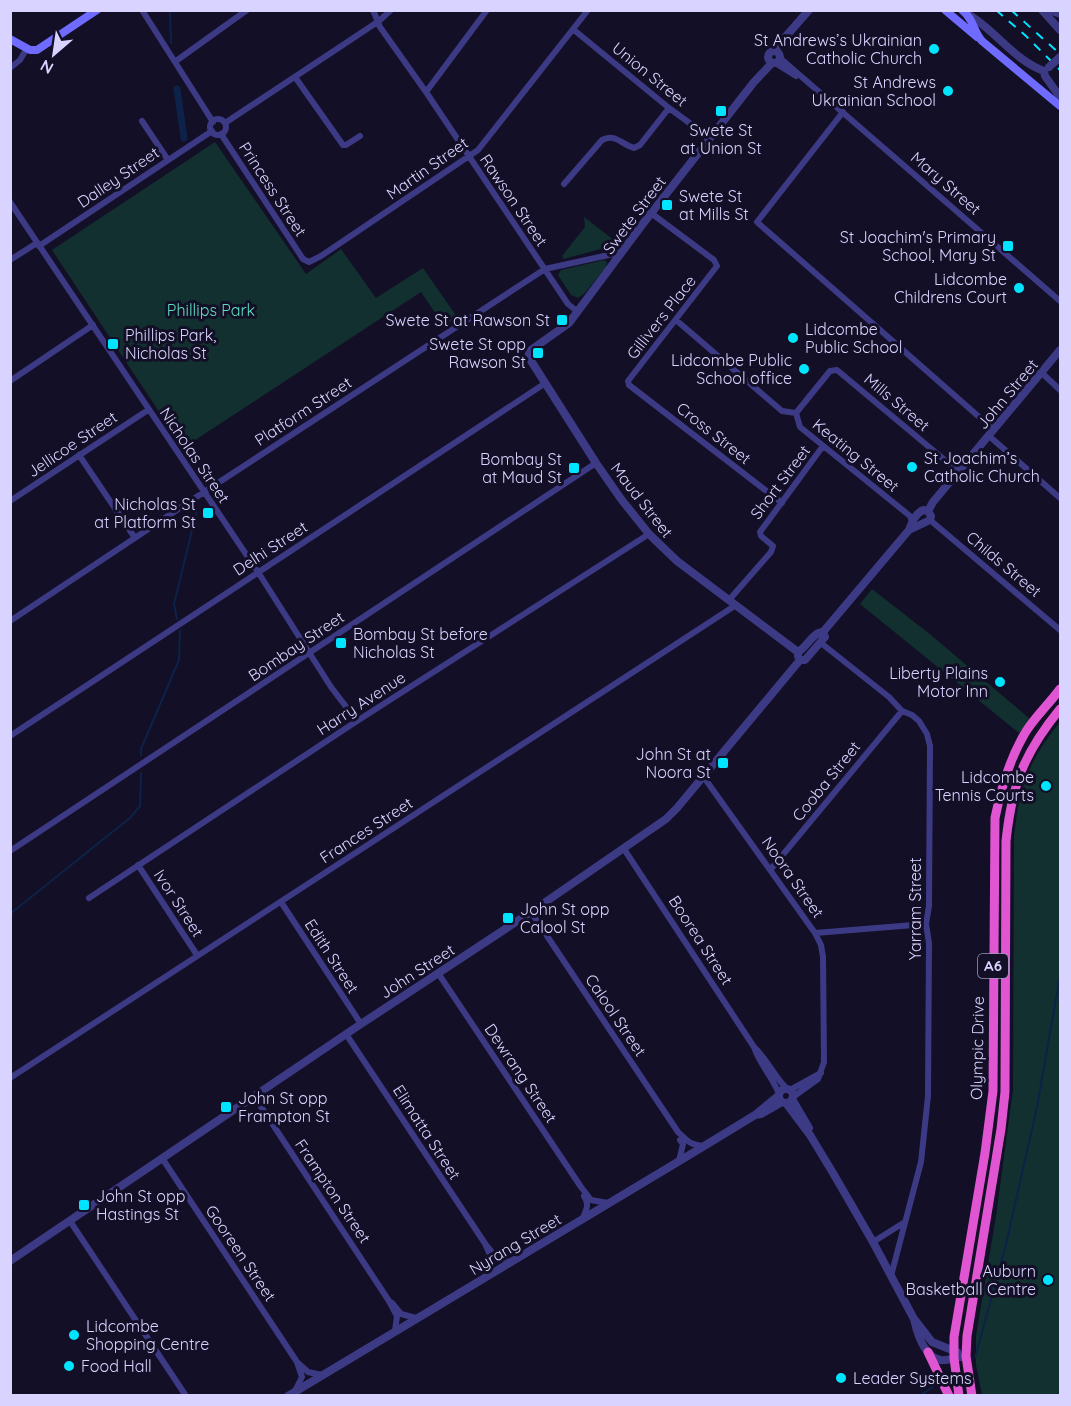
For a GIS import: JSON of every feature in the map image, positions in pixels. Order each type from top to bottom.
[{"type":"highway","name":"Olympic Drive","points":[[953,1354],[993,1091],[995,818],[1004,780],[1025,733],[1060,689]]},
{"type":"highway","name":"Olympic Drive","points":[[966,1356],[1005,1092],[1005,852],[1009,814],[1021,770],[1033,743],[1060,709]]},
{"type":"highway","points":[[928,1352],[949,1395]]},
{"type":"highway","name":"A6","points":[[953,1354],[959,1395]]},
{"type":"highway","name":"A6","points":[[966,1356],[972,1395]]},
{"type":"main road","points":[[10,39],[33,50],[40,48],[97,10]]},
{"type":"main road","points":[[945,10],[1060,106]]},
{"type":"main road","points":[[951,10],[974,24]]},
{"type":"main road","points":[[965,13],[974,24],[982,41]]},
{"type":"main road","points":[[1024,77],[1060,115]]},
{"type":"street","points":[[141,10],[176,61],[213,122]]},
{"type":"street","points":[[176,61],[247,10]]},
{"type":"street","name":"Rawson Street","points":[[373,10],[380,27],[568,304],[578,312]]},
{"type":"street","points":[[225,123],[379,21],[392,10]]},
{"type":"street","points":[[426,92],[487,10]]},
{"type":"street","name":"Martin Street","points":[[303,259],[309,262],[321,256],[469,158],[478,150],[588,10]]},
{"type":"street","name":"Swete Street","points":[[528,356],[531,350],[569,323],[578,312],[651,213],[775,58],[808,10]]},
{"type":"street","points":[[1055,10],[1060,15]]},
{"type":"street","points":[[1043,12],[1060,15]]},
{"type":"street","points":[[1043,12],[1060,30]]},
{"type":"street","points":[[965,13],[983,23],[1006,45]]},
{"type":"street","points":[[974,24],[1031,64],[1047,69]]},
{"type":"street","name":"Union Street","points":[[573,30],[669,108],[710,138]]},
{"type":"street","points":[[10,68],[20,60],[27,48]]},
{"type":"street","points":[[1060,57],[1047,69],[1045,76],[1060,95]]},
{"type":"street","name":"Mary Street","points":[[775,58],[843,112],[1060,301]]},
{"type":"street","points":[[295,76],[343,145],[360,136]]},
{"type":"street","points":[[564,184],[602,140],[608,137],[616,138],[634,148],[640,145],[669,108]]},
{"type":"street","points":[[843,112],[757,222],[992,433],[1060,498]]},
{"type":"street","points":[[219,120],[225,123],[226,130],[221,135],[216,135],[210,126],[219,120]]},
{"type":"street","points":[[142,121],[168,160]]},
{"type":"street","name":"Dalley Street","points":[[10,260],[212,131]]},
{"type":"street","name":"Princess Street","points":[[221,135],[303,259]]},
{"type":"street","name":"Nicholas Street","points":[[10,202],[258,572],[331,687],[357,721]]},
{"type":"street","name":"Gillivers Place","points":[[629,385],[628,381],[717,266],[714,260],[651,213]]},
{"type":"street","name":"Platform Street","points":[[10,621],[545,269],[622,252]]},
{"type":"street","name":"Keating Street","points":[[676,320],[782,411],[796,413],[800,427],[910,516],[912,521]]},
{"type":"street","points":[[10,381],[93,326]]},
{"type":"street","name":"John Street","points":[[928,511],[933,502],[1060,350]]},
{"type":"street","name":"Maud Street","points":[[528,356],[596,463],[649,534],[667,552],[799,656]]},
{"type":"street","name":"Mills Street","points":[[796,413],[830,371],[837,370],[958,472]]},
{"type":"street","points":[[1041,373],[1060,390]]},
{"type":"street","name":"Delhi Street","points":[[10,736],[544,384]]},
{"type":"street","name":"Cross Street","points":[[629,385],[782,503]]},
{"type":"street","name":"Jellicoe Street","points":[[10,501],[148,410]]},
{"type":"street","name":"Short Street","points":[[759,534],[823,446]]},
{"type":"street","points":[[79,455],[135,538]]},
{"type":"street","name":"Bombay Street","points":[[10,851],[596,463]]},
{"type":"street","points":[[823,632],[825,637],[805,660],[799,656],[818,632],[823,632],[909,530],[912,521],[919,513],[923,510],[931,514],[927,521],[909,530]]},
{"type":"street","points":[[919,513],[919,519],[927,521]]},
{"type":"street","name":"Childs Street","points":[[927,521],[1060,630]]},
{"type":"street","name":"Harry Avenue","points":[[89,898],[357,721],[649,534]]},
{"type":"street","name":"Frances Street","points":[[10,1078],[281,902],[732,602],[772,549],[772,544],[759,534]]},
{"type":"street","name":"Yarram Street","points":[[821,643],[889,697],[902,711],[912,715],[924,727],[930,746],[929,906],[926,924],[929,943],[928,1095],[921,1162],[891,1276]]},
{"type":"street","name":"John Street","points":[[10,1261],[666,819],[799,656]]},
{"type":"street","name":"Cooba Street","points":[[771,869],[902,711]]},
{"type":"street","name":"Noora Street","points":[[703,776],[815,933],[926,924]]},
{"type":"street","name":"Boorea Street","points":[[624,849],[754,1047],[757,1056],[776,1085],[786,1096],[873,1242],[914,1319],[932,1342],[953,1354],[966,1356]]},
{"type":"street","name":"Ivor Street","points":[[138,865],[197,955]]},
{"type":"street","name":"Edith Street","points":[[281,902],[360,1024]]},
{"type":"street","name":"Calool Street","points":[[531,912],[678,1132],[685,1141],[704,1146]]},
{"type":"street","name":"Nyrang Street","points":[[292,1393],[755,1115],[761,1114],[821,1073],[824,1062],[823,957],[821,945],[815,933]]},
{"type":"street","name":"Dewrang Street","points":[[438,973],[581,1187],[591,1200],[608,1203]]},
{"type":"street","name":"Elimatta Street","points":[[346,1034],[486,1245],[495,1256],[510,1262]]},
{"type":"street","name":"Frampton Street","points":[[254,1096],[389,1301],[397,1316],[395,1331]]},
{"type":"street","points":[[678,1132],[683,1144],[679,1161]]},
{"type":"street","name":"Gooreen Street","points":[[162,1158],[297,1362],[308,1372],[321,1375]]},
{"type":"street","name":"Dewrang Street","points":[[581,1187],[588,1202],[582,1220]]},
{"type":"street","points":[[70,1221],[186,1395]]},
{"type":"street","points":[[873,1242],[905,1222]]},
{"type":"street","points":[[486,1245],[492,1259],[487,1275]]},
{"type":"street","name":"Frampton Street","points":[[389,1301],[401,1314],[416,1318]]},
{"type":"street","name":"Boorea Street","points":[[914,1319],[916,1329],[928,1352],[941,1360],[953,1354]]},
{"type":"street","points":[[292,1393],[302,1377],[297,1362]]},
{"type":"green space","name":"Phillips Park","points":[[215,142],[306,274],[341,249],[376,298],[423,268],[457,317],[444,326],[421,292],[183,448],[52,250]]},
{"type":"green space","points":[[584,217],[619,244],[564,259],[562,256],[585,227]]},
{"type":"green space","points":[[604,260],[607,262],[606,267],[585,293],[578,298],[571,295],[558,275],[561,270]]},
{"type":"green space","points":[[872,589],[931,635],[1030,719],[1019,733],[860,604]]},
{"type":"green space","points":[[1060,722],[1060,1395],[982,1395],[976,1365],[976,1336],[996,1216],[1013,1090],[1014,837],[1022,789],[1027,776],[1040,750]]},
{"type":"waterway","points":[[170,10],[171,43]]},
{"type":"waterway","points":[[177,89],[184,138]]},
{"type":"waterway","points":[[177,619],[174,604],[197,510]]},
{"type":"waterway","points":[[141,755],[141,749],[179,660],[180,631]]},
{"type":"waterway","points":[[10,914],[131,817],[140,806],[141,773]]},
{"type":"waterway","points":[[975,1358],[1006,1244],[1037,1107],[1060,976]]},
{"type":"waterway","points":[[920,1396],[934,1386]]},
{"type":"railway","points":[[996,10],[1060,70]]},
{"type":"railway","points":[[1011,10],[1060,54]]},
{"type":"place","name":"St Andrews’s Ukrainian Catholic Church","points":[[934,49]]},
{"type":"place","name":"St Andrews Ukrainian School","points":[[948,91]]},
{"type":"place","name":"Swete St at Union St","points":[[721,111]]},
{"type":"place","name":"Swete St at Mills St","points":[[667,205]]},
{"type":"place","name":"St Joachim's Primary School, Mary St","points":[[1008,246]]},
{"type":"place","name":"Lidcombe Childrens Court","points":[[1019,288]]},
{"type":"place","name":"Swete St at Rawson St","points":[[562,320]]},
{"type":"place","name":"Lidcombe Public School","points":[[793,338]]},
{"type":"place","name":"Phillips Park, Nicholas St","points":[[113,344]]},
{"type":"place","name":"Swete St opp Rawson St","points":[[538,353]]},
{"type":"place","name":"Lidcombe Public School office","points":[[804,369]]},
{"type":"place","name":"St Joachim’s Catholic Church","points":[[912,467]]},
{"type":"place","name":"Bombay St at Maud St","points":[[574,468]]},
{"type":"place","name":"Nicholas St at Platform St","points":[[208,513]]},
{"type":"place","name":"Bombay St before Nicholas St","points":[[341,643]]},
{"type":"place","name":"Liberty Plains Motor Inn","points":[[1000,682]]},
{"type":"place","name":"John St at Noora St","points":[[723,763]]},
{"type":"place","name":"Lidcombe Tennis Courts","points":[[1046,786]]},
{"type":"place","name":"John St opp Calool St","points":[[508,918]]},
{"type":"place","name":"John St opp Frampton St","points":[[226,1107]]},
{"type":"place","name":"John St opp Hastings St","points":[[84,1205]]},
{"type":"place","name":"Auburn Basketball Centre","points":[[1048,1280]]},
{"type":"place","name":"Lidcombe Shopping Centre","points":[[74,1335]]},
{"type":"place","name":"Food Hall","points":[[69,1366]]},
{"type":"place","name":"Leader Systems","points":[[841,1378]]}]
